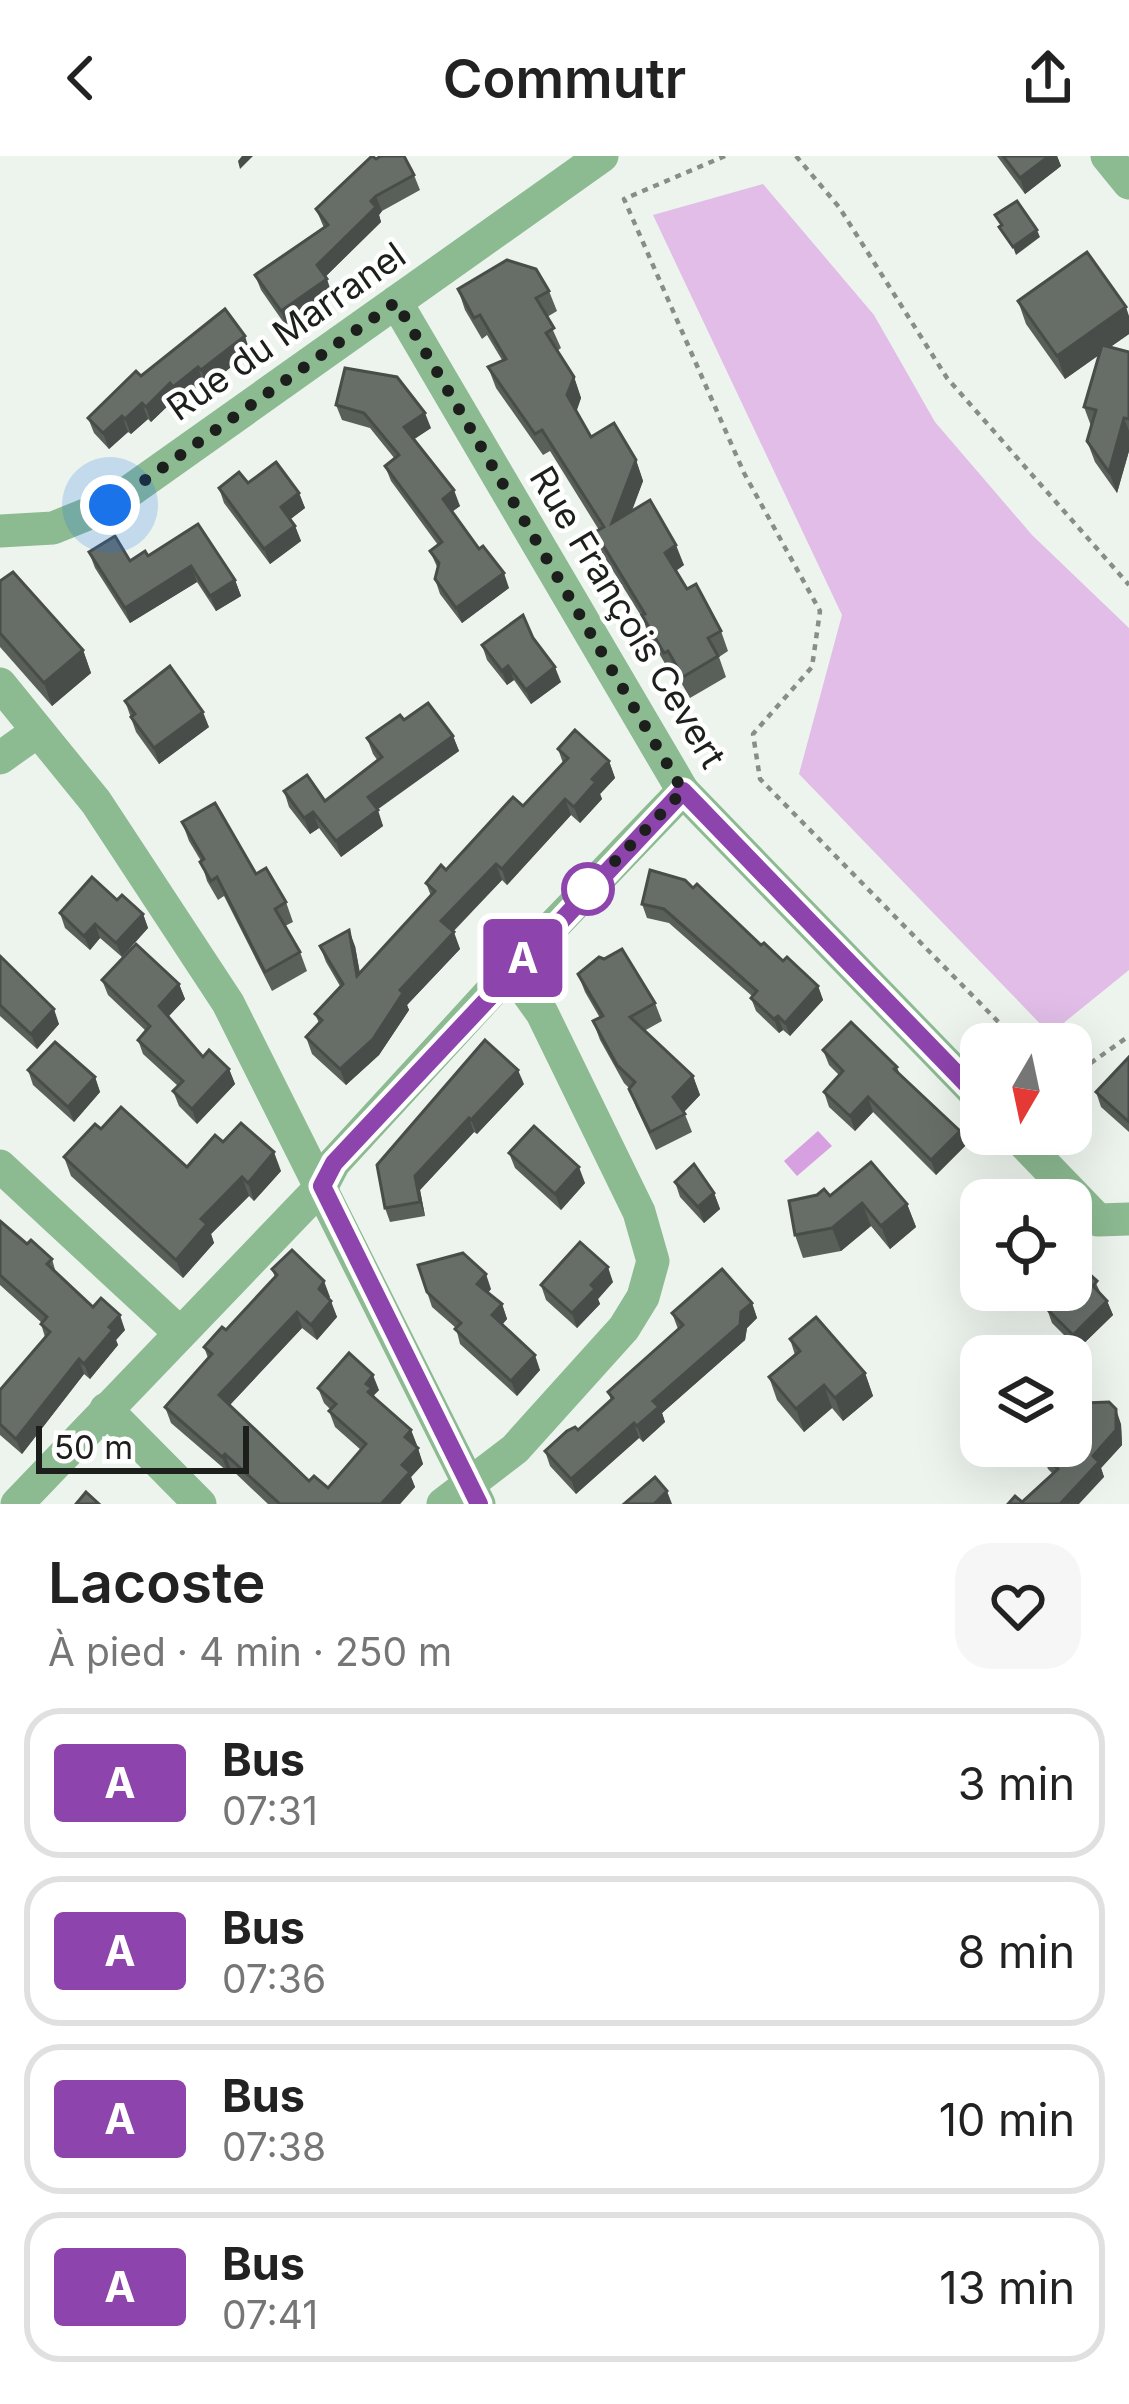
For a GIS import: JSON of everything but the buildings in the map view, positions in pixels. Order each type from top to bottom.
[{"type":"street","name":"Rue du Marranel","points":[[0,531],[53,528],[110,505],[602,156]]},
{"type":"street","points":[[1107,156],[1129,183]]},
{"type":"street","name":"Rue François Cevert","points":[[396,302],[683,791],[960,1077]]},
{"type":"street","points":[[0,684],[96,802],[228,1003],[322,1186],[464,1497],[515,1449],[624,1328],[644,1297],[653,1261],[639,1212],[542,1013],[511,970]]},
{"type":"street","points":[[0,758],[38,731]]},
{"type":"street","points":[[17,1504],[322,1186],[334,1163],[683,791]]},
{"type":"street","points":[[1035,1155],[1098,1220],[1129,1219]]},
{"type":"street","points":[[0,1166],[179,1332]]},
{"type":"street","points":[[106,1408],[200,1504]]},
{"type":"path","points":[[725,156],[624,199],[744,473],[820,611],[812,667],[753,734],[760,779],[999,1023]]},
{"type":"path","points":[[796,156],[839,206],[947,378],[1129,585]]},
{"type":"path","points":[[1092,1062],[1129,1036]]},
{"type":"shaded area","points":[[763,184],[874,315],[935,422],[1032,535],[1129,628],[1129,970],[1064,1023],[1039,1023],[799,774],[842,615],[653,215]]},
{"type":"shaded area","points":[[818,1131],[832,1146],[797,1176],[784,1161]]},
{"type":"bus line","name":"A","points":[[479,1504],[322,1186],[334,1163],[683,791],[960,1077]]},
{"type":"route","points":[[110,505],[396,302],[683,791],[588,889]]}]
